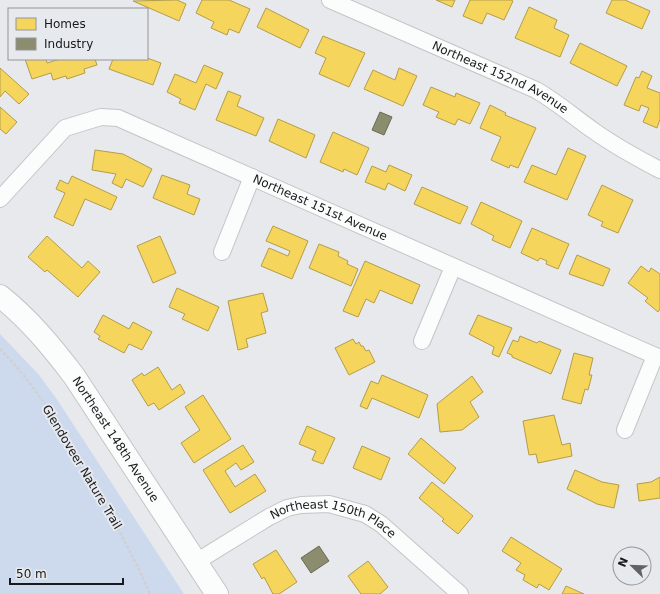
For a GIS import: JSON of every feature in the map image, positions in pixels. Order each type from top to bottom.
[{"type":"main road","name":"Northeast 148th Avenue","points":[[0,296],[32,325],[54,349],[74,376],[217,594]]},
{"type":"street","name":"Northeast 152nd Avenue","points":[[330,0],[536,90],[561,105],[594,131],[625,152],[660,170]]},
{"type":"street","name":"Northeast 151st Avenue","points":[[0,199],[65,128],[101,117],[118,118],[658,357]]},
{"type":"street","points":[[222,252],[252,177]]},
{"type":"street","points":[[422,341],[453,267]]},
{"type":"street","points":[[625,430],[658,357]]},
{"type":"street","name":"Northeast 150th Place","points":[[196,562],[269,517],[288,508],[301,505],[328,504],[364,514],[381,524],[460,594]]},
{"type":"path","name":"Glendoveer Nature Trail","points":[[0,349],[11,359],[49,409],[128,544],[150,594]]},
{"type":"shaded area","points":[[0,334],[39,375],[58,401],[184,594],[0,594]]},
{"type":"building: Homes","points":[[177,0],[186,4],[179,21],[133,1]]},
{"type":"building: Homes","points":[[202,0],[229,0],[250,9],[239,33],[229,29],[227,35],[211,28],[214,22],[196,13]]},
{"type":"building: Homes","points":[[436,0],[455,0],[452,7]]},
{"type":"building: Homes","points":[[470,0],[513,1],[504,20],[487,13],[482,24],[463,16]]},
{"type":"building: Homes","points":[[612,0],[625,0],[650,11],[642,29],[606,13]]},
{"type":"building: Homes","points":[[529,7],[557,20],[554,28],[569,35],[560,57],[515,38]]},
{"type":"building: Homes","points":[[266,8],[309,30],[300,48],[257,27]]},
{"type":"building: Homes","points":[[323,36],[365,53],[349,87],[319,74],[326,58],[315,53]]},
{"type":"building: Homes","points":[[580,43],[627,66],[617,86],[570,63]]},
{"type":"building: Homes","points":[[148,58],[161,63],[153,85],[109,69],[113,60],[148,60]]},
{"type":"building: Homes","points":[[25,60],[46,60],[47,63],[57,60],[95,60],[97,65],[84,69],[85,73],[67,79],[66,76],[53,80],[51,73],[32,79]]},
{"type":"building: Homes","points":[[204,65],[223,73],[216,89],[206,84],[195,110],[179,103],[181,99],[167,92],[175,74],[196,83]]},
{"type":"building: Homes","points":[[0,68],[29,94],[19,104],[5,91],[0,97]]},
{"type":"building: Homes","points":[[399,68],[417,76],[403,106],[364,89],[373,70],[395,80]]},
{"type":"building: Homes","points":[[642,71],[652,76],[647,88],[660,93],[660,119],[657,128],[643,122],[649,108],[641,105],[639,111],[624,105],[636,77],[639,78]]},
{"type":"building: Homes","points":[[431,87],[455,97],[456,93],[480,103],[470,124],[458,119],[455,125],[436,117],[439,112],[423,105]]},
{"type":"building: Homes","points":[[228,91],[241,96],[237,106],[264,118],[256,136],[216,120]]},
{"type":"building: Homes","points":[[490,105],[506,113],[505,115],[536,128],[518,168],[510,165],[509,168],[491,160],[501,137],[480,128]]},
{"type":"building: Homes","points":[[0,107],[17,122],[6,134],[0,129]]},
{"type":"building: Homes","points":[[278,119],[315,135],[306,158],[269,141]]},
{"type":"building: Homes","points":[[333,132],[369,148],[357,175],[344,169],[343,172],[320,162]]},
{"type":"building: Homes","points":[[568,148],[586,156],[567,200],[524,182],[532,165],[556,175]]},
{"type":"building: Homes","points":[[95,150],[123,154],[152,169],[143,187],[126,179],[122,188],[112,183],[116,174],[92,170]]},
{"type":"building: Homes","points":[[389,165],[412,175],[405,191],[388,183],[385,190],[365,182],[372,166],[386,172]]},
{"type":"building: Homes","points":[[162,175],[190,185],[187,194],[200,199],[194,215],[153,198]]},
{"type":"building: Homes","points":[[72,176],[117,197],[111,210],[85,199],[73,226],[54,217],[65,193],[56,189],[60,180],[68,184]]},
{"type":"building: Homes","points":[[602,185],[633,200],[618,233],[601,226],[603,222],[588,215]]},
{"type":"building: Homes","points":[[422,187],[468,207],[460,224],[414,204]]},
{"type":"building: Homes","points":[[481,202],[522,221],[510,248],[492,240],[494,236],[471,224]]},
{"type":"building: Homes","points":[[273,226],[308,241],[292,279],[261,266],[269,248],[288,256],[290,251],[266,241]]},
{"type":"building: Homes","points":[[532,228],[569,244],[558,269],[546,264],[547,261],[540,258],[538,261],[521,253]]},
{"type":"building: Homes","points":[[47,236],[82,268],[88,261],[100,272],[78,297],[47,270],[45,272],[28,257]]},
{"type":"building: Homes","points":[[160,236],[176,273],[153,283],[137,246]]},
{"type":"building: Homes","points":[[319,244],[339,252],[338,256],[348,261],[347,264],[358,269],[351,286],[309,268]]},
{"type":"building: Homes","points":[[577,255],[610,269],[603,286],[569,274]]},
{"type":"building: Homes","points":[[365,261],[420,285],[412,304],[380,290],[374,303],[366,299],[358,317],[343,311]]},
{"type":"building: Homes","points":[[641,266],[649,272],[651,268],[660,274],[660,309],[658,312],[645,301],[648,298],[628,283]]},
{"type":"building: Homes","points":[[177,288],[219,307],[208,331],[182,319],[185,314],[169,307]]},
{"type":"building: Homes","points":[[263,293],[268,311],[261,313],[266,333],[246,339],[248,347],[238,350],[228,301]]},
{"type":"building: Homes","points":[[103,315],[129,329],[133,322],[152,332],[142,350],[129,344],[124,353],[98,339],[100,336],[94,332]]},
{"type":"building: Homes","points":[[478,315],[512,328],[499,357],[492,354],[494,347],[469,334]]},
{"type":"building: Homes","points":[[520,336],[537,343],[539,341],[561,350],[551,374],[512,357],[512,355],[507,353],[513,340],[518,342]]},
{"type":"building: Homes","points":[[353,339],[356,344],[359,342],[366,351],[369,350],[375,362],[349,375],[335,348]]},
{"type":"building: Homes","points":[[574,353],[593,358],[589,375],[592,375],[588,390],[585,389],[581,404],[562,399]]},
{"type":"building: Homes","points":[[158,367],[172,390],[180,384],[185,393],[159,410],[154,403],[148,406],[132,380],[142,373],[144,376]]},
{"type":"building: Homes","points":[[382,375],[428,395],[419,418],[372,398],[367,409],[360,406],[371,381],[378,384]]},
{"type":"building: Homes","points":[[472,376],[483,392],[470,402],[479,417],[462,430],[440,432],[437,404]]},
{"type":"building: Homes","points":[[203,395],[231,439],[194,463],[181,443],[200,430],[185,407]]},
{"type":"building: Homes","points":[[554,415],[562,445],[570,443],[572,456],[538,463],[536,454],[529,455],[523,421]]},
{"type":"building: Homes","points":[[307,426],[335,438],[323,464],[312,460],[316,451],[299,444]]},
{"type":"building: Homes","points":[[421,438],[456,468],[444,484],[408,454]]},
{"type":"building: Homes","points":[[243,445],[254,462],[241,470],[236,463],[225,471],[235,487],[255,474],[266,491],[230,513],[203,470]]},
{"type":"building: Homes","points":[[362,446],[390,458],[381,480],[353,468]]},
{"type":"building: Homes","points":[[575,470],[602,482],[619,485],[614,508],[597,504],[567,489]]},
{"type":"building: Homes","points":[[660,477],[660,498],[639,501],[637,484],[651,482]]},
{"type":"building: Homes","points":[[432,482],[473,516],[458,534],[442,521],[444,519],[419,498]]},
{"type":"building: Homes","points":[[511,537],[562,569],[549,590],[539,584],[537,588],[523,580],[525,575],[516,570],[521,563],[502,551]]},
{"type":"building: Homes","points":[[276,550],[297,582],[279,594],[273,594],[264,577],[262,579],[253,564]]},
{"type":"building: Homes","points":[[368,561],[388,587],[380,594],[361,594],[348,576]]},
{"type":"building: Homes","points":[[566,586],[584,594],[562,594]]},
{"type":"building: Industry","points":[[380,112],[392,117],[384,135],[372,130]]},
{"type":"building: Industry","points":[[319,546],[329,561],[311,573],[301,558]]}]
